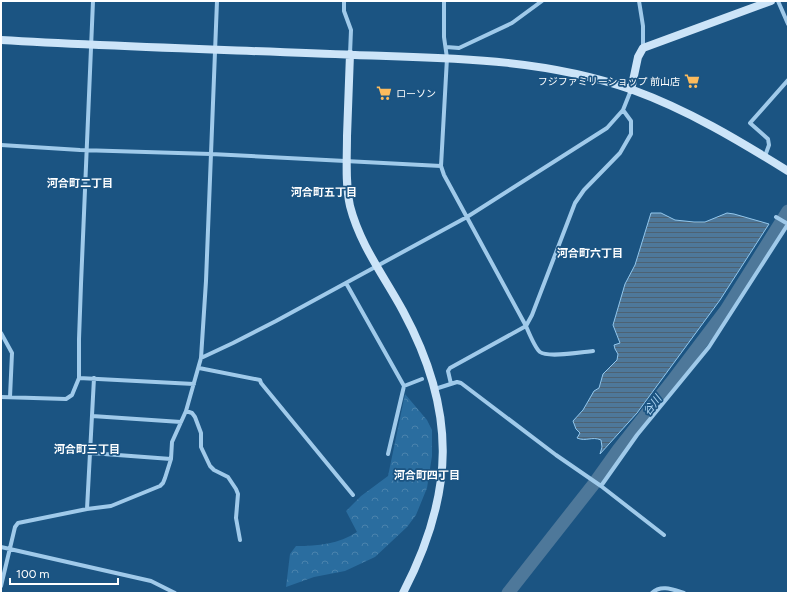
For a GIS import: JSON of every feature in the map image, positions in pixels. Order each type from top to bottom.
[{"type":"street","points":[[1,397],[66,399],[72,395],[79,378],[79,331],[93,1]]},
{"type":"street","points":[[1,586],[15,527],[18,523],[86,509],[111,506],[160,486],[163,483],[171,459],[172,442],[186,411],[201,358],[218,1]]},
{"type":"street","points":[[344,1],[344,11],[351,30],[346,162],[350,205],[366,248],[414,331],[423,352],[435,389],[443,435],[441,483],[438,502],[423,551],[403,593]]},
{"type":"street","points":[[444,1],[444,37],[447,58],[441,166],[444,175],[539,351],[544,354],[553,355],[593,351]]},
{"type":"street","points":[[446,48],[459,48],[512,23],[542,1]]},
{"type":"street","points":[[201,358],[276,322],[466,217],[607,128],[623,110],[632,90],[638,57],[643,48],[643,26],[639,1]]},
{"type":"street","points":[[643,48],[772,1]]},
{"type":"street","points":[[778,1],[788,24]]},
{"type":"street","points":[[1,40],[92,45],[447,58],[542,67],[581,75],[632,90],[685,112],[710,124],[788,170]]},
{"type":"street","points":[[765,156],[769,145],[768,139],[750,124],[788,80]]},
{"type":"street","points":[[451,384],[448,372],[450,368],[526,326],[532,315],[575,203],[584,190],[620,153],[631,134],[631,121],[623,110]]},
{"type":"street","points":[[1,145],[441,166]]},
{"type":"street","points":[[600,485],[637,435],[709,347],[788,224],[776,217]]},
{"type":"street","points":[[346,283],[404,386],[388,454]]},
{"type":"street","points":[[1,333],[12,353],[10,397]]},
{"type":"street","points":[[198,368],[260,380],[353,495]]},
{"type":"street","points":[[79,378],[194,384]]},
{"type":"street","points":[[86,509],[94,378]]},
{"type":"street","points":[[404,386],[422,379]]},
{"type":"street","points":[[435,389],[457,382],[461,383],[556,455],[600,485],[664,535]]},
{"type":"street","points":[[186,411],[192,413],[195,417],[201,433],[201,447],[210,466],[214,470],[228,477],[236,489],[238,494],[236,518],[240,540]]},
{"type":"street","points":[[92,416],[181,422]]},
{"type":"street","points":[[90,453],[171,459]]},
{"type":"street","points":[[1,547],[151,581],[175,593]]},
{"type":"street","points":[[652,593],[655,590],[664,588],[684,593]]},
{"type":"green space","points":[[405,394],[427,420],[432,430],[432,456],[427,488],[416,515],[407,527],[375,557],[345,571],[314,577],[286,587],[290,554],[296,546],[328,544],[336,542],[357,532],[346,511],[361,496],[388,476]]},
{"type":"shaded area","points":[[651,213],[661,213],[675,220],[705,222],[727,213],[769,224],[720,300],[637,413],[600,454],[602,447],[601,440],[577,438],[580,433],[576,429],[573,421],[583,410],[594,391],[599,388],[603,374],[617,360],[618,354],[614,345],[620,343],[613,325],[625,284],[635,265]]},
{"type":"waterway","name":"谷川","points":[[508,593],[593,485],[618,450],[726,310],[788,211]]},
{"type":"place","name":"フジファミリーショップ 前山店","points":[[692,81]]},
{"type":"place","name":"ローソン","points":[[384,93]]},
{"type":"district","name":"河合町二丁目","points":[[80,183]]},
{"type":"district","name":"河合町五丁目","points":[[324,192]]},
{"type":"district","name":"河合町六丁目","points":[[590,253]]},
{"type":"district","name":"河合町三丁目","points":[[87,449]]},
{"type":"district","name":"河合町四丁目","points":[[427,475]]}]
